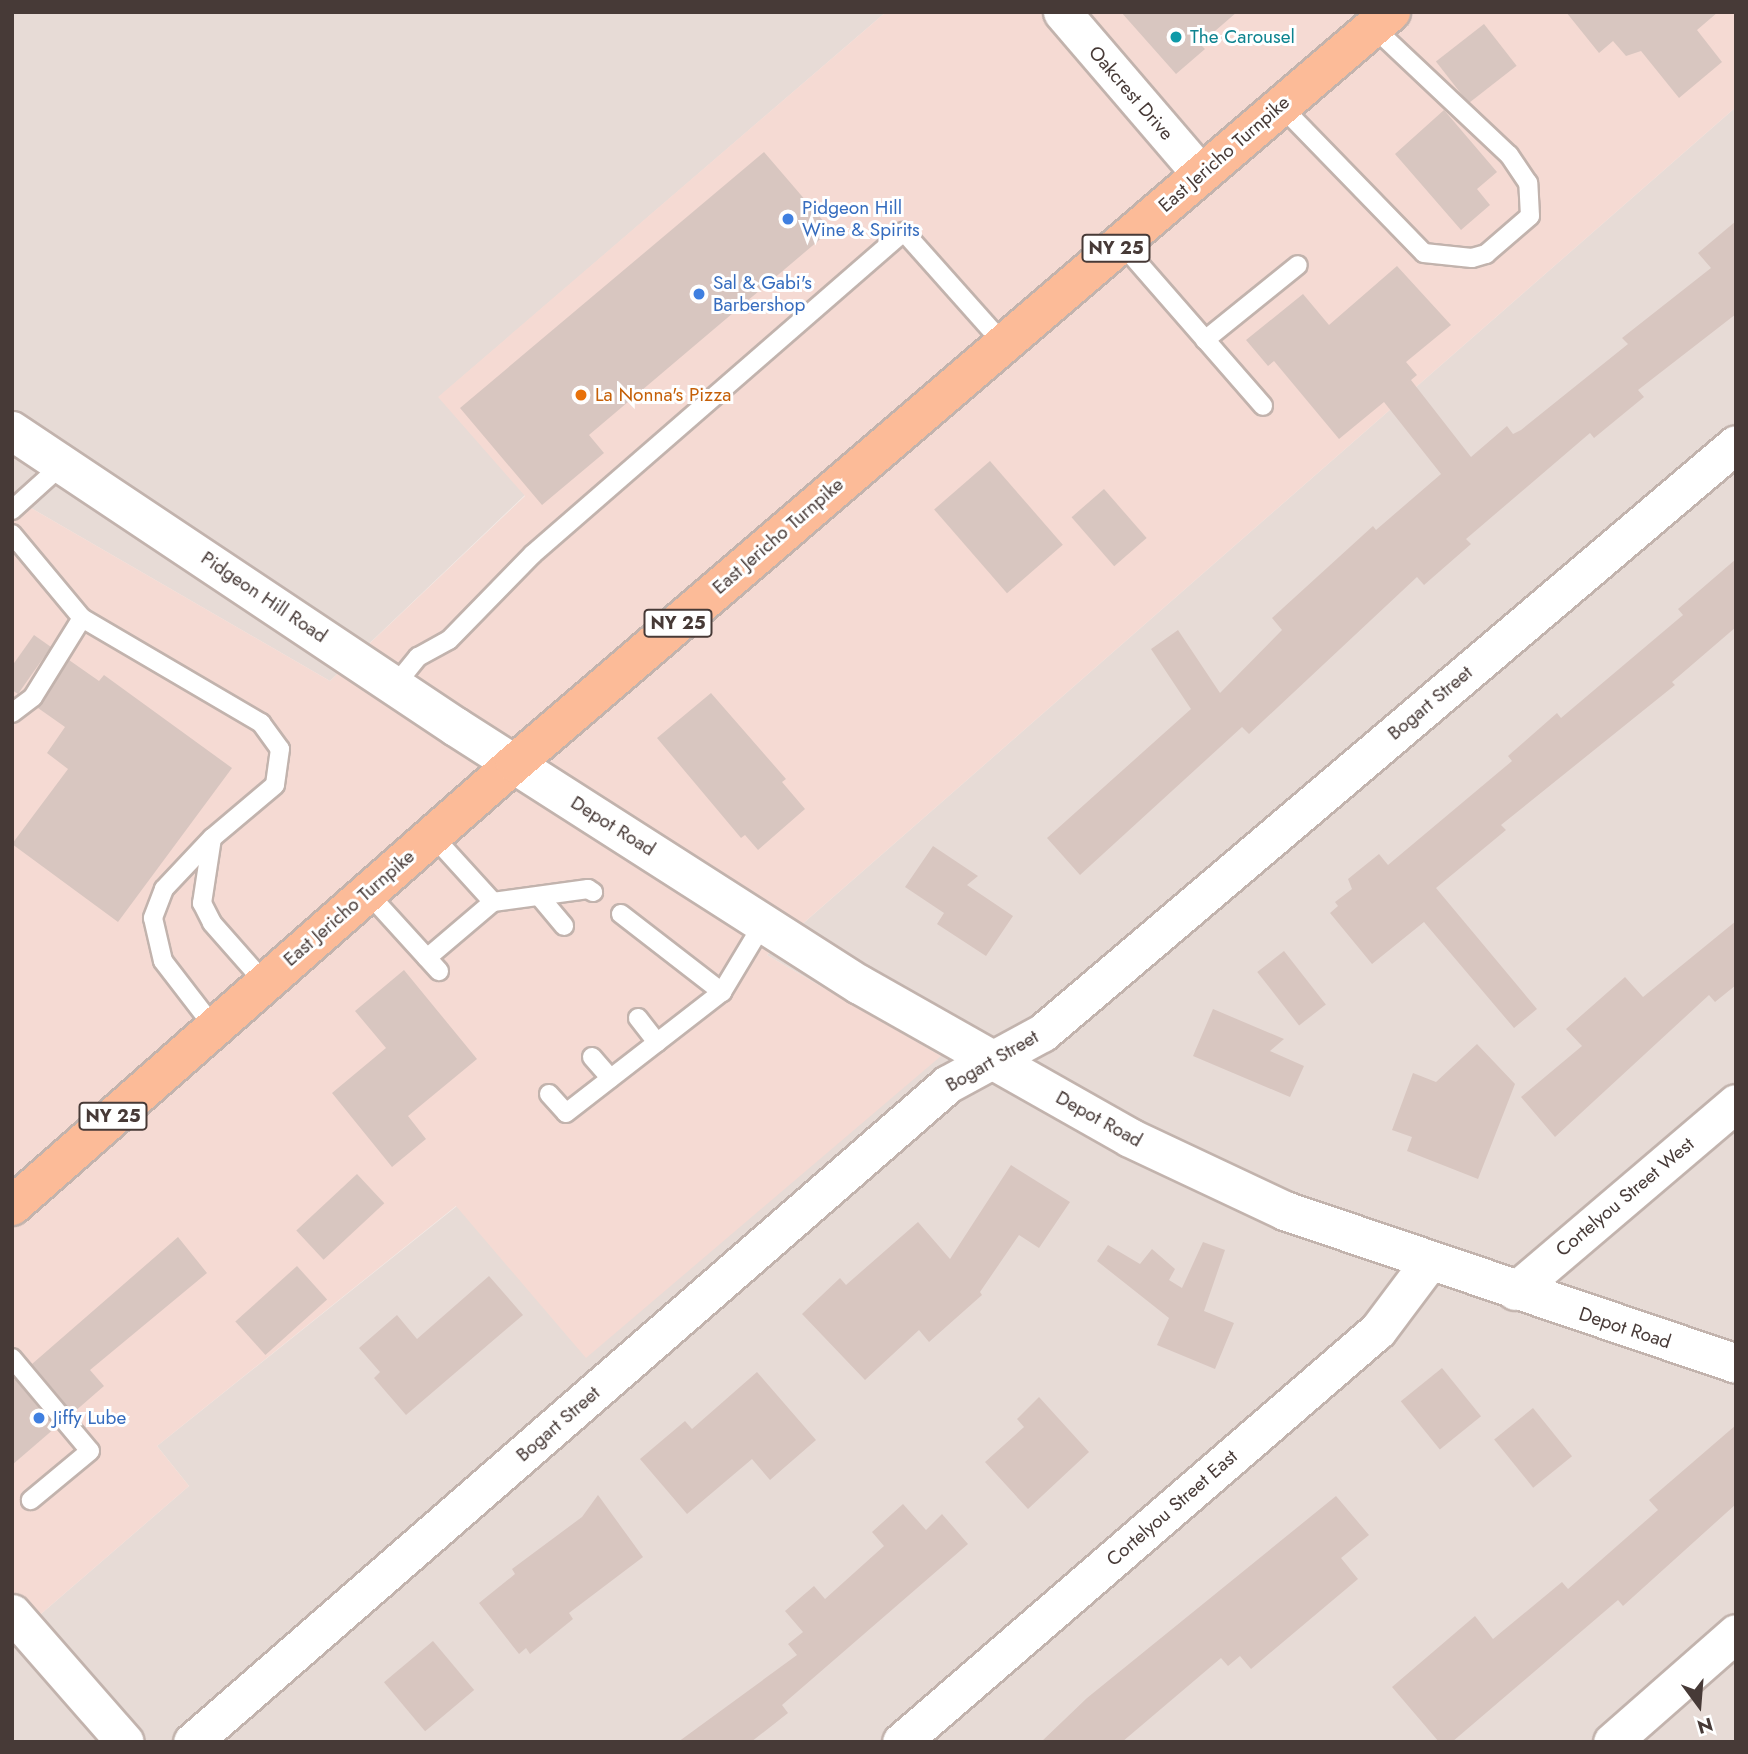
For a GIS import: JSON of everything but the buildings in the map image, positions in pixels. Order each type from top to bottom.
[{"type":"main road","name":"East Jericho Turnpike","points":[[12,1206],[213,1026],[515,763],[1002,342],[1382,20]]},
{"type":"street","name":"Oakcrest Drive","points":[[1062,12],[1201,174]]},
{"type":"street","name":"Pidgeon Hill Road","points":[[12,431],[515,763]]},
{"type":"street","name":"Bogart Street","points":[[192,1742],[948,1084],[1042,1033],[1736,444]]},
{"type":"street","name":"Depot Road","points":[[515,763],[860,985],[1130,1138],[1285,1211],[1736,1364]]},
{"type":"street","name":"Cortelyou Street West","points":[[1516,1291],[1736,1103]]},
{"type":"street","name":"Cortelyou Street East","points":[[901,1742],[1378,1330],[1429,1262]]},
{"type":"street","points":[[12,1613],[125,1742]]},
{"type":"street","points":[[1612,1742],[1736,1633]]},
{"type":"lane","points":[[1281,106],[1424,253],[1472,258],[1486,254],[1530,216],[1528,183],[1508,156],[1382,20]]},
{"type":"lane","points":[[396,684],[418,657],[449,640],[533,554],[904,232],[1002,342]]},
{"type":"lane","points":[[1121,243],[1263,406]]},
{"type":"lane","points":[[1205,340],[1298,265]]},
{"type":"lane","points":[[12,510],[64,463]]},
{"type":"lane","points":[[12,534],[82,618],[261,723],[280,750],[275,785],[212,838],[164,889],[153,918],[163,961],[213,1026]]},
{"type":"lane","points":[[12,713],[33,697],[82,618]]},
{"type":"lane","points":[[433,836],[493,902]]},
{"type":"lane","points":[[212,838],[202,903],[212,923],[264,982]]},
{"type":"lane","points":[[367,892],[433,964],[475,927],[493,902],[588,889],[593,892]]},
{"type":"lane","points":[[539,896],[564,926]]},
{"type":"lane","points":[[621,914],[722,992]]},
{"type":"lane","points":[[549,1094],[566,1113],[722,992],[764,922]]},
{"type":"lane","points":[[638,1018],[657,1042]]},
{"type":"lane","points":[[592,1057],[610,1078]]},
{"type":"lane","points":[[12,1358],[90,1451],[31,1500]]},
{"type":"shaded area","points":[[12,12],[886,12],[439,397],[525,495],[330,681],[12,497]]},
{"type":"shaded area","points":[[886,12],[1736,12],[1736,107],[767,955],[941,1056],[586,1358],[456,1206],[157,1446],[189,1486],[12,1639],[12,497],[330,681],[525,496],[438,397]]},
{"type":"shaded area","points":[[1736,107],[1736,1742],[12,1742],[12,1639],[189,1486],[157,1446],[457,1206],[941,1056],[767,955]]},
{"type":"place","name":"The Carousel","points":[[1176,37]]},
{"type":"place","name":"Pidgeon Hill Wine & Spirits","points":[[788,219]]},
{"type":"place","name":"Sal & Gabi's Barbershop","points":[[699,294]]},
{"type":"place","name":"La Nonna's Pizza","points":[[581,395]]},
{"type":"place","name":"Jiffy Lube","points":[[39,1418]]}]
